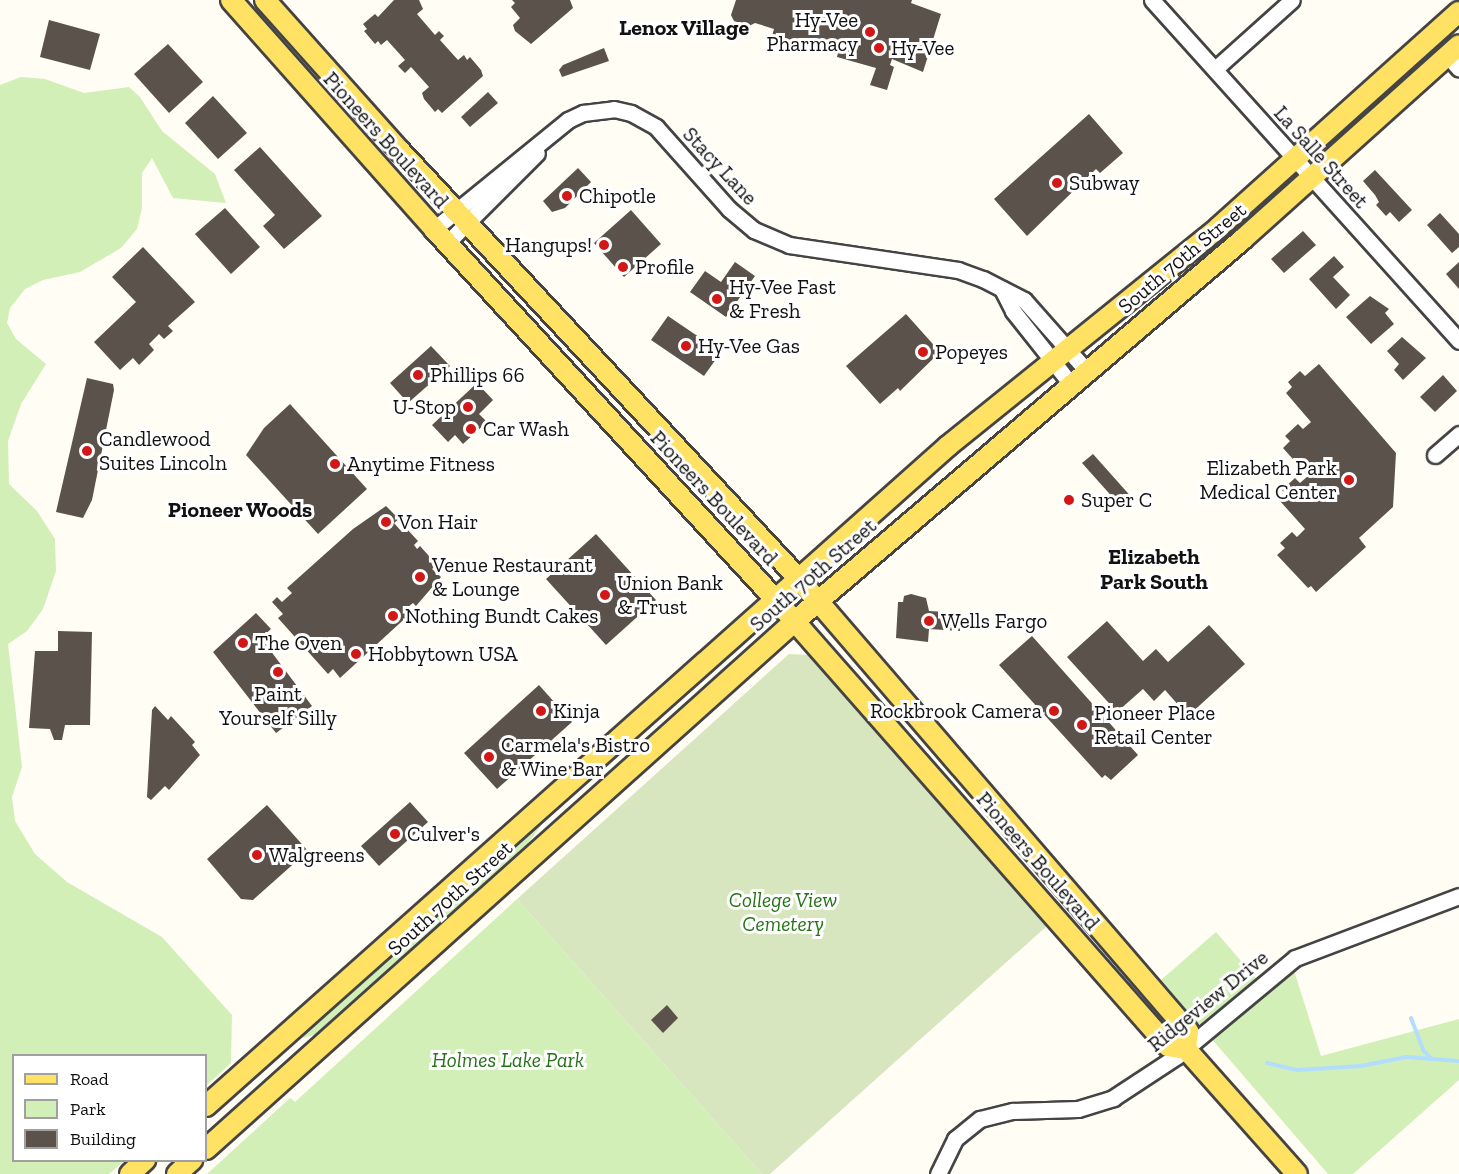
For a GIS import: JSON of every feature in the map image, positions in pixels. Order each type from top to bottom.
[{"type":"main road","name":"Pioneers Boulevard","points":[[231,0],[440,236],[795,621],[1168,1046],[1186,1049],[1297,1174]]},
{"type":"main road","name":"Pioneers Boulevard","points":[[265,0],[462,218],[798,578],[1188,1031],[1186,1049]]},
{"type":"main road","name":"South 70th Street","points":[[207,1105],[948,446],[1172,267],[1459,12]]},
{"type":"main road","name":"South 70th Street","points":[[207,1148],[795,621],[1455,56]]},
{"type":"main road","points":[[130,1174],[144,1162]]},
{"type":"main road","points":[[177,1174],[191,1162]]},
{"type":"street","name":"La Salle Street","points":[[1152,0],[1294,160],[1459,340]]},
{"type":"street","points":[[1215,69],[1292,0]]},
{"type":"street","name":"Stacy Lane","points":[[440,236],[554,132],[583,113],[614,109],[631,113],[656,127],[740,220],[770,239],[789,245],[958,270],[1024,300],[1086,370]]},
{"type":"street","points":[[1002,289],[1013,311],[1070,384]]},
{"type":"street","points":[[1435,455],[1459,434]]},
{"type":"street","name":"Ridgeview Drive","points":[[938,1174],[955,1139],[980,1119],[1004,1112],[1098,1104],[1186,1049],[1295,958],[1459,896]]},
{"type":"green space","points":[[21,77],[45,79],[84,93],[129,87],[140,97],[162,131],[215,174],[226,203],[173,198],[152,158],[142,173],[142,208],[137,229],[121,248],[80,272],[43,280],[25,289],[10,308],[7,323],[16,339],[46,364],[21,404],[8,441],[9,484],[37,511],[55,539],[56,571],[43,609],[27,631],[8,644],[22,767],[12,797],[15,821],[35,854],[67,882],[162,937],[232,1015],[231,1063],[207,1085],[207,1054],[12,1054],[12,1162],[123,1162],[109,1174],[0,1174],[0,85]]},
{"type":"green space","name":"College View Cemetery","points":[[789,654],[808,655],[1048,925],[770,1174],[762,1174],[517,899]]},
{"type":"green space","points":[[556,805],[518,857],[321,1033],[303,1038],[300,1034]]},
{"type":"green space","name":"Holmes Lake Park","points":[[517,899],[762,1174],[207,1174],[290,1098],[295,1102]]},
{"type":"green space","points":[[1216,932],[1261,984],[1291,961],[1321,1056],[1459,1019],[1459,1080],[1353,1174],[1328,1174],[1161,980]]},
{"type":"building","points":[[394,0],[419,0],[423,9],[417,14],[435,35],[439,31],[444,36],[440,40],[458,60],[464,55],[467,60],[470,57],[481,70],[483,76],[442,113],[438,109],[435,112],[424,99],[422,93],[429,87],[411,67],[405,73],[398,66],[405,60],[387,40],[381,45],[378,41],[375,44],[364,31],[367,29],[363,24],[375,14],[378,17]]},
{"type":"building","points":[[512,0],[570,0],[573,8],[531,44],[515,31],[513,25],[520,18],[511,7],[515,3]]},
{"type":"building","name":"Hy-Vee","points":[[736,0],[912,0],[911,3],[941,14],[923,72],[892,59],[890,65],[894,67],[887,90],[870,85],[876,68],[837,57],[838,52],[801,39],[799,45],[772,36],[774,29],[755,23],[749,26],[734,21],[731,15]]},
{"type":"building","points":[[49,20],[100,34],[90,70],[40,57]]},
{"type":"building","points":[[168,44],[203,82],[169,113],[134,74]]},
{"type":"building","points":[[604,48],[609,61],[562,77],[559,70],[563,65]]},
{"type":"building","points":[[488,92],[498,103],[470,127],[461,117]]},
{"type":"building","points":[[213,96],[247,133],[218,159],[185,123]]},
{"type":"building","points":[[1089,114],[1123,153],[1100,173],[1096,169],[1027,236],[994,199]]},
{"type":"building","points":[[260,147],[322,216],[284,249],[263,226],[275,215],[234,170]]},
{"type":"building","points":[[578,168],[591,182],[565,208],[552,212],[543,201]]},
{"type":"building","points":[[1375,170],[1412,210],[1399,222],[1390,212],[1386,216],[1376,205],[1379,202],[1363,181]]},
{"type":"building","points":[[225,208],[260,247],[231,274],[195,234]]},
{"type":"building","points":[[631,210],[661,244],[624,277],[594,243]]},
{"type":"building","points":[[1440,213],[1459,234],[1459,247],[1452,253],[1427,225]]},
{"type":"building","points":[[1303,231],[1316,245],[1284,273],[1271,259]]},
{"type":"building","points":[[143,247],[195,302],[168,326],[173,331],[164,339],[159,334],[149,344],[154,350],[139,365],[133,358],[120,370],[94,342],[136,302],[112,277]]},
{"type":"building","points":[[1334,256],[1344,267],[1333,277],[1350,295],[1336,309],[1309,279]]},
{"type":"building","points":[[735,262],[755,276],[726,317],[690,292],[705,271],[721,282]]},
{"type":"building","points":[[1459,262],[1459,289],[1446,274]]},
{"type":"building","points":[[1370,296],[1389,309],[1385,313],[1394,324],[1371,344],[1346,317]]},
{"type":"building","points":[[906,314],[940,352],[900,391],[898,388],[880,404],[846,366]]},
{"type":"building","name":"Hy-Vee Gas","points":[[668,316],[721,352],[704,376],[651,340]]},
{"type":"building","points":[[1402,337],[1426,358],[1403,380],[1394,370],[1399,364],[1387,351]]},
{"type":"building","points":[[431,346],[450,366],[408,403],[390,383]]},
{"type":"building","name":"Elizabeth Park Medical Center","points":[[1319,364],[1396,453],[1393,507],[1359,538],[1366,547],[1316,592],[1311,586],[1308,588],[1277,555],[1285,548],[1280,543],[1292,532],[1297,537],[1305,529],[1280,501],[1287,495],[1282,490],[1295,478],[1300,483],[1308,476],[1283,448],[1290,441],[1285,436],[1298,424],[1303,429],[1311,422],[1286,393],[1292,387],[1288,382],[1300,371],[1305,376]]},
{"type":"building","points":[[1443,375],[1457,391],[1435,412],[1420,397]]},
{"type":"building","name":"Candlewood Suites Lincoln","points":[[87,378],[113,384],[114,390],[92,500],[83,518],[56,512]]},
{"type":"building","name":"U-Stop","points":[[477,383],[493,400],[479,414],[487,422],[463,444],[455,435],[448,442],[432,425]]},
{"type":"building","points":[[290,404],[367,489],[318,534],[246,455],[264,428]]},
{"type":"building","points":[[1093,454],[1134,500],[1124,510],[1082,463]]},
{"type":"building","points":[[386,506],[399,519],[394,523],[402,532],[406,528],[418,541],[414,545],[417,549],[420,546],[437,565],[432,569],[441,577],[416,606],[413,603],[408,607],[412,612],[340,678],[333,669],[328,674],[278,618],[283,614],[272,602],[277,597],[282,602],[292,593],[287,588],[353,529]]},
{"type":"building","points":[[596,534],[656,600],[606,645],[546,579]]},
{"type":"building","name":"Wells Fargo","points":[[911,594],[926,598],[929,611],[960,613],[960,631],[929,629],[928,642],[896,638],[898,602],[903,602],[904,596]]},
{"type":"building","points":[[256,613],[271,629],[261,638],[312,706],[276,733],[213,652]]},
{"type":"building","points":[[1107,621],[1143,661],[1156,649],[1168,662],[1209,625],[1245,664],[1188,716],[1165,690],[1154,701],[1143,689],[1117,712],[1067,657]]},
{"type":"building","points":[[58,631],[92,632],[90,725],[65,725],[62,740],[54,740],[50,729],[29,728],[35,651],[58,651]]},
{"type":"building","name":"Pioneer Place Retail Center","points":[[1032,636],[1138,755],[1111,780],[1105,775],[1102,778],[999,665]]},
{"type":"building","points":[[539,685],[572,722],[497,789],[464,753]]},
{"type":"building","points":[[155,706],[168,720],[171,716],[195,742],[192,745],[200,755],[169,790],[165,786],[151,800],[147,797],[152,710]]},
{"type":"building","name":"Culver's","points":[[410,802],[428,822],[379,866],[361,846]]},
{"type":"building","name":"Walgreens","points":[[267,805],[308,851],[253,900],[241,899],[207,859]]},
{"type":"building","points":[[667,1005],[678,1018],[663,1033],[651,1020]]},
{"type":"waterway","points":[[1411,1018],[1423,1050],[1432,1059]]},
{"type":"waterway","points":[[1267,1063],[1298,1070],[1361,1066],[1406,1057],[1459,1061]]},
{"type":"place","name":"Hy-Vee Pharmacy","points":[[870,32]]},
{"type":"place","name":"Hy-Vee","points":[[879,48]]},
{"type":"place","name":"Subway","points":[[1057,183]]},
{"type":"place","name":"Chipotle","points":[[567,196]]},
{"type":"place","name":"Hangups!","points":[[604,245]]},
{"type":"place","name":"Profile","points":[[623,267]]},
{"type":"place","name":"Hy-Vee Fast & Fresh","points":[[717,299]]},
{"type":"place","name":"Hy-Vee Gas","points":[[686,346]]},
{"type":"place","name":"Popeyes","points":[[923,352]]},
{"type":"place","name":"Phillips 66","points":[[418,375]]},
{"type":"place","name":"U-Stop","points":[[468,407]]},
{"type":"place","name":"Car Wash","points":[[471,429]]},
{"type":"place","name":"Candlewood Suites Lincoln","points":[[87,451]]},
{"type":"place","name":"Anytime Fitness","points":[[335,464]]},
{"type":"place","name":"Elizabeth Park Medical Center","points":[[1349,480]]},
{"type":"place","name":"Super C","points":[[1069,500]]},
{"type":"place","name":"Von Hair","points":[[386,522]]},
{"type":"place","name":"Venue Restaurant & Lounge","points":[[420,577]]},
{"type":"place","name":"Union Bank & Trust","points":[[605,595]]},
{"type":"place","name":"Nothing Bundt Cakes","points":[[393,616]]},
{"type":"place","name":"Wells Fargo","points":[[929,621]]},
{"type":"place","name":"The Oven","points":[[243,643]]},
{"type":"place","name":"Hobbytown USA","points":[[356,654]]},
{"type":"place","name":"Paint Yourself Silly","points":[[278,672]]},
{"type":"place","name":"Kinja","points":[[541,711]]},
{"type":"place","name":"Rockbrook Camera","points":[[1054,711]]},
{"type":"place","name":"Pioneer Place Retail Center","points":[[1082,725]]},
{"type":"place","name":"Carmela's Bistro & Wine Bar","points":[[489,757]]},
{"type":"place","name":"Culver's","points":[[395,834]]},
{"type":"place","name":"Walgreens","points":[[257,855]]},
{"type":"district","name":"Lenox Village","points":[[684,28]]},
{"type":"district","name":"Pioneer Woods","points":[[240,510]]},
{"type":"district","name":"Elizabeth Park South","points":[[1154,568]]}]
